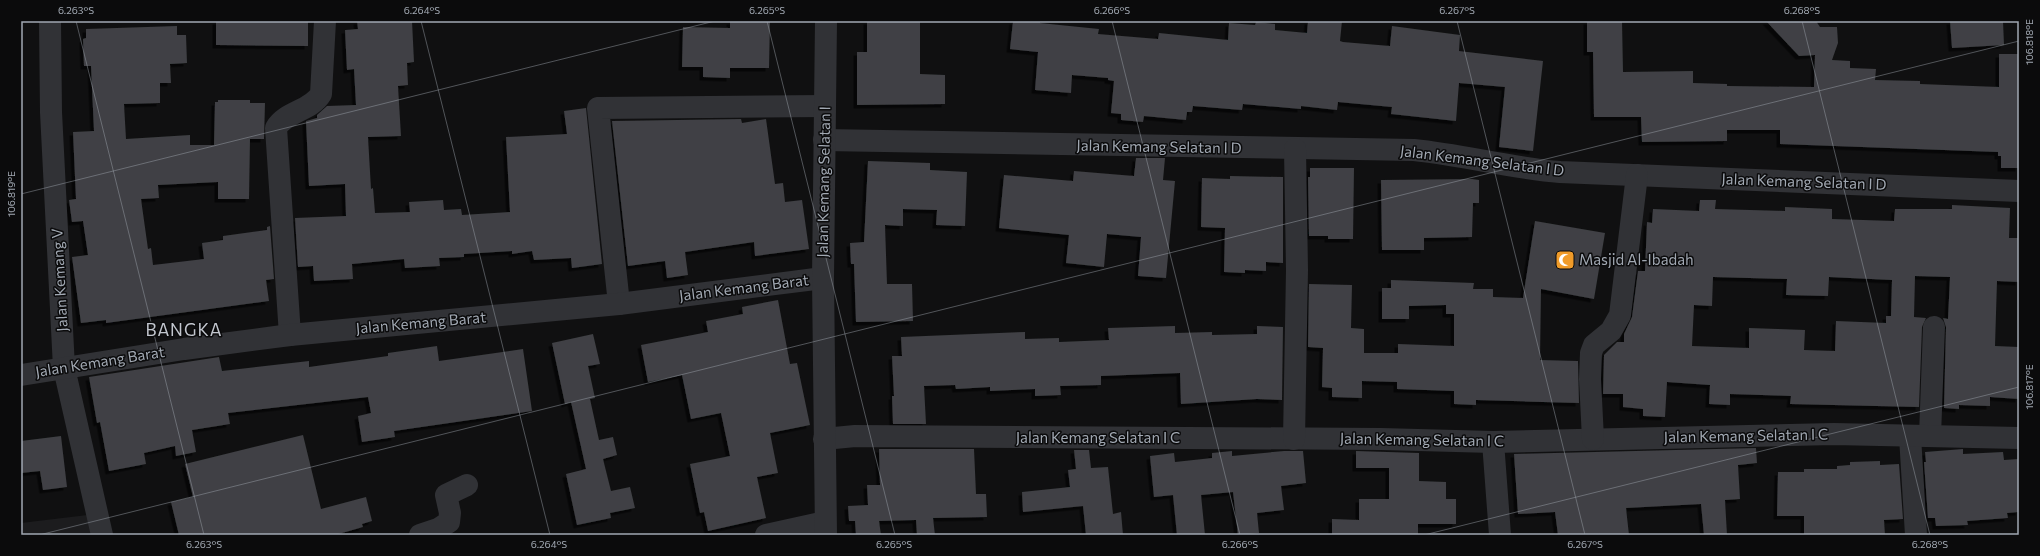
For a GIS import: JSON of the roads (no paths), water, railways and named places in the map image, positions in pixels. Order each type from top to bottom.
[{"type":"street","name":"Jalan Kemang V","points":[[50,21],[51,112],[64,368],[102,535]]},
{"type":"street","points":[[290,335],[276,128],[282,120],[314,102],[321,94],[325,21]]},
{"type":"street","name":"Jalan Kemang Selatan I","points":[[826,21],[823,278],[826,528]]},
{"type":"street","points":[[619,304],[598,108],[826,106]]},
{"type":"street","name":"Jalan Kemang Selatan I D","points":[[824,140],[1414,150],[1442,153],[1530,170],[2019,191]]},
{"type":"street","points":[[1294,439],[1297,270],[1295,149]]},
{"type":"street","points":[[1593,439],[1590,379],[1591,353],[1594,345],[1611,331],[1620,316],[1637,175]]},
{"type":"street","name":"Jalan Kemang Barat","points":[[21,375],[184,349],[290,335],[619,304],[823,278]]},
{"type":"street","points":[[1916,535],[1920,436],[1934,327]]},
{"type":"street","name":"Jalan Kemang Selatan I C","points":[[824,439],[855,436],[1493,442],[1834,434],[2019,438]]},
{"type":"street","points":[[1493,442],[1500,535]]},
{"type":"street","points":[[420,535],[438,529],[449,522],[450,513],[446,495],[467,485]]},
{"type":"street","points":[[766,535],[826,528]]},
{"type":"place","name":"Masjid Al-Ibadah","points":[[1565,260]]},
{"type":"district","name":"BANGKA","points":[[184,330]]}]
